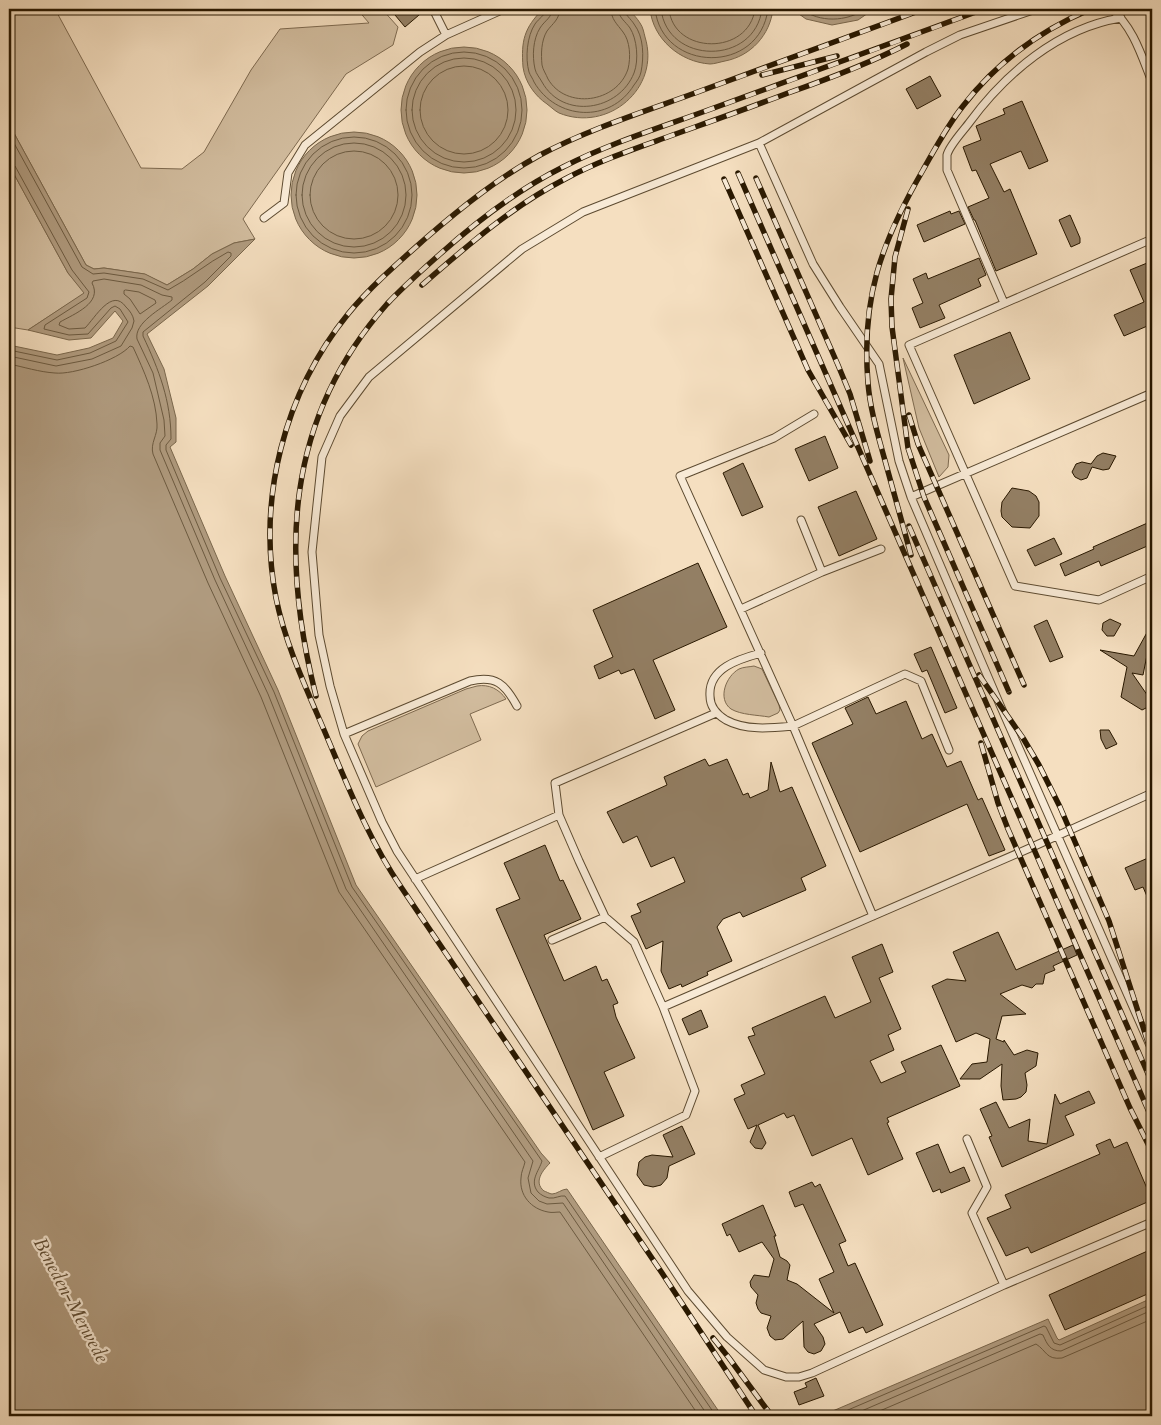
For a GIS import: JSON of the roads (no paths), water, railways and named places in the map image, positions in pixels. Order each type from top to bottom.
[{"type":"lane","points":[[433,9],[446,35]]},
{"type":"lane","points":[[264,218],[284,203],[288,174],[305,145],[420,52],[446,35],[492,11],[504,9]]},
{"type":"lane","points":[[1036,9],[960,35],[759,144],[583,212],[522,249],[369,377],[340,416],[322,458],[312,552],[319,635],[330,686],[344,734],[396,851],[688,1291],[727,1337],[764,1370],[786,1377],[799,1377],[812,1373],[1004,1285],[1152,1222]]},
{"type":"lane","points":[[1111,9],[1121,18],[1133,38],[1152,82]]},
{"type":"lane","points":[[1004,302],[947,170],[948,153],[985,102],[1008,77],[1031,59],[1081,29],[1106,20],[1121,18]]},
{"type":"lane","points":[[759,144],[813,264],[879,364],[899,461],[911,497],[1152,1050]]},
{"type":"lane","points":[[1152,239],[909,345],[1015,586],[1099,600],[1152,576]]},
{"type":"lane","points":[[911,497],[1152,393]]},
{"type":"lane","points":[[814,414],[774,438],[680,476],[761,653],[873,916]]},
{"type":"lane","points":[[801,520],[822,572]]},
{"type":"lane","points":[[741,609],[822,572],[881,549]]},
{"type":"lane","points":[[761,653],[736,660],[714,678],[710,690],[710,703],[716,713],[730,722],[749,727],[774,728],[793,726],[905,674],[921,681],[950,750]]},
{"type":"lane","points":[[344,734],[478,679],[493,680],[500,683],[510,693],[517,706]]},
{"type":"lane","points":[[599,1157],[686,1115],[695,1091],[663,1007],[634,942],[605,917],[579,861],[559,815],[555,783],[716,713]]},
{"type":"lane","points":[[663,1007],[1152,793]]},
{"type":"lane","points":[[415,879],[559,815]]},
{"type":"lane","points":[[552,940],[605,917]]},
{"type":"lane","points":[[967,1139],[987,1187],[972,1213],[1004,1285]]},
{"type":"water","points":[[543,9],[628,9],[639,21],[643,28],[648,56],[645,73],[638,89],[626,102],[612,111],[595,117],[577,118],[559,113],[535,93],[524,73],[523,42],[532,22]]},
{"type":"water","points":[[650,9],[773,9],[768,27],[758,43],[734,58],[710,64],[688,59],[670,47],[656,30]]},
{"type":"water","points":[[792,9],[874,9],[858,20],[832,25],[806,19]]},
{"type":"water","points":[[464,47],[488,52],[508,66],[522,86],[527,110],[522,134],[508,154],[488,168],[464,173],[440,168],[420,154],[406,134],[401,110],[406,86],[420,66],[440,52]]},
{"type":"water","name":"Beneden-Merwede","points":[[9,124],[86,265],[94,269],[104,268],[145,274],[167,285],[193,269],[212,254],[234,243],[255,239],[208,286],[147,334],[164,369],[176,418],[176,442],[170,447],[225,576],[278,690],[356,885],[541,1153],[550,1163],[540,1176],[539,1184],[541,1188],[552,1194],[567,1189],[722,1416],[9,1416],[9,345],[57,355],[89,348],[113,338],[123,321],[115,311],[91,338],[69,340],[28,330],[84,293],[68,273],[9,165]]},
{"type":"water","points":[[354,132],[378,137],[398,151],[412,171],[417,195],[412,219],[398,239],[378,253],[354,258],[330,253],[310,239],[296,219],[291,195],[296,171],[310,151],[330,137]]},
{"type":"water","points":[[1152,1298],[1152,1416],[821,1416],[1048,1319],[1059,1340]]},
{"type":"railway","points":[[756,1416],[662,1273],[401,887],[369,833],[305,686],[280,616],[271,561],[270,523],[274,485],[281,448],[292,412],[307,378],[326,345],[348,314],[396,265],[453,215],[481,194],[510,173],[540,155],[597,129],[924,9]]},
{"type":"railway","points":[[316,696],[305,643],[298,591],[296,540],[300,490],[310,441],[328,394],[353,348],[387,304],[412,279],[483,218],[514,196],[563,167],[599,150],[636,136],[984,9]]},
{"type":"railway","points":[[911,555],[876,429],[868,383],[867,352],[871,298],[885,247],[908,197],[946,130],[976,90],[1021,49],[1072,17],[1091,9]]},
{"type":"railway","points":[[422,285],[473,242],[526,202],[578,173],[603,161],[833,77],[907,44]]},
{"type":"railway","points":[[762,75],[837,56]]},
{"type":"railway","points":[[738,173],[1152,1119]]},
{"type":"railway","points":[[756,178],[850,394],[870,461]]},
{"type":"railway","points":[[724,179],[808,370],[851,445]]},
{"type":"railway","points":[[908,209],[895,257],[891,299],[892,327],[908,448],[924,497],[1009,692]]},
{"type":"railway","points":[[909,415],[918,444],[1024,685]]},
{"type":"railway","points":[[909,526],[1152,1083]]},
{"type":"railway","points":[[979,675],[1023,738],[1060,807],[1109,921],[1152,1055]]},
{"type":"railway","points":[[981,743],[998,803],[1008,829],[1130,1108],[1152,1152]]},
{"type":"railway","points":[[713,1338],[771,1415]]}]
